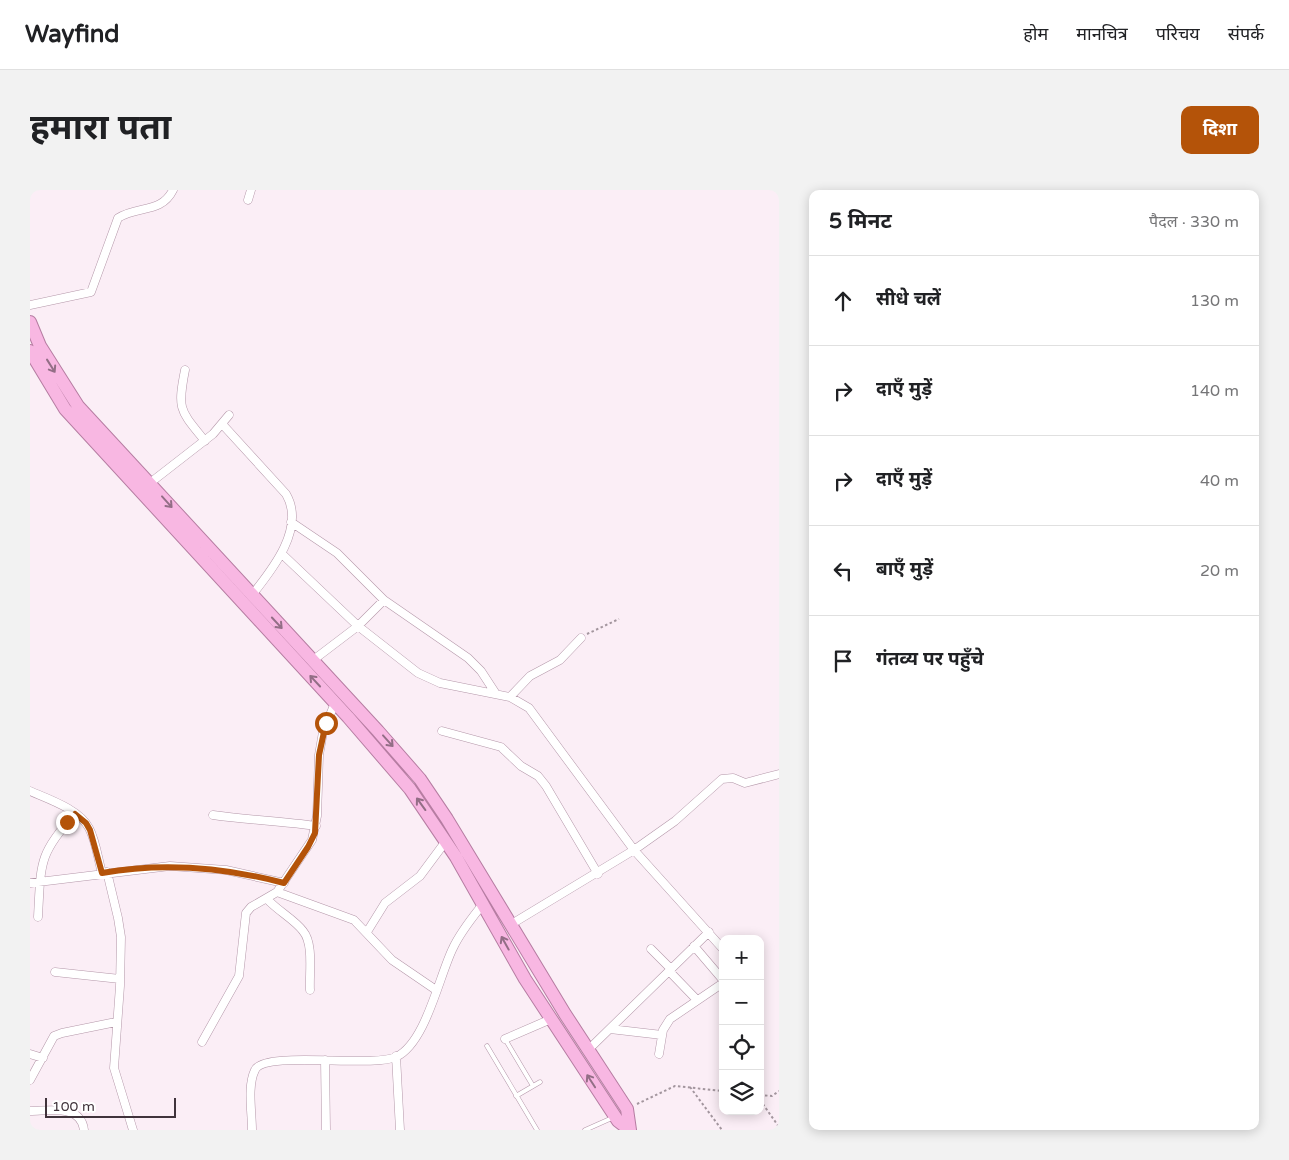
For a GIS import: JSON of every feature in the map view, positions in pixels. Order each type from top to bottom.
[{"type":"highway","points":[[30,322],[40,346],[78,406],[405,760],[447,819],[510,925],[627,1109],[630,1130],[615,1116],[525,979],[446,841],[410,789],[335,703],[65,409],[30,351]]},
{"type":"street","points":[[30,305],[91,292],[118,218],[128,212],[160,206],[173,190]]},
{"type":"street","points":[[248,200],[251,190]]},
{"type":"street","points":[[185,370],[181,407],[187,419],[205,440]]},
{"type":"street","points":[[150,483],[223,425],[229,414]]},
{"type":"street","points":[[223,425],[286,494],[292,508],[291,522],[282,554],[252,595]]},
{"type":"street","points":[[291,522],[337,553],[384,600],[468,658],[481,671],[496,694]]},
{"type":"street","points":[[282,554],[358,626],[403,662],[429,679],[452,686],[510,697],[530,708],[634,850],[719,944]]},
{"type":"street","points":[[312,661],[358,626],[384,600]]},
{"type":"street","points":[[510,697],[530,676],[560,660],[581,638]]},
{"type":"street","points":[[202,1042],[240,976],[246,913],[251,907],[268,899],[277,892],[308,847],[316,826],[319,755],[323,732],[335,703]]},
{"type":"street","points":[[442,732],[500,747],[521,766],[538,776],[546,786],[598,874]]},
{"type":"street","points":[[510,925],[598,874],[634,850],[682,815],[722,779],[733,778],[745,784],[779,774]]},
{"type":"street","points":[[30,791],[75,814],[86,823],[90,830],[118,918],[120,979],[114,1068],[133,1130]]},
{"type":"street","points":[[38,917],[40,881],[46,852],[59,831],[75,814]]},
{"type":"street","points":[[213,815],[236,819],[275,820],[316,826]]},
{"type":"street","points":[[366,932],[385,904],[420,876],[446,841]]},
{"type":"street","points":[[30,883],[148,867],[186,866],[226,870],[284,883]]},
{"type":"street","points":[[277,892],[349,916],[400,967],[436,990]]},
{"type":"street","points":[[268,899],[284,916],[302,929],[307,937],[310,990]]},
{"type":"street","points":[[252,1130],[252,1090],[255,1069],[259,1065],[281,1060],[368,1061],[396,1056],[410,1045],[416,1037],[456,941],[483,904]]},
{"type":"street","points":[[588,1050],[709,932]]},
{"type":"street","points":[[694,946],[721,980]]},
{"type":"street","points":[[651,949],[697,1000]]},
{"type":"street","points":[[56,972],[120,979]]},
{"type":"street","points":[[659,1054],[662,1035],[670,1020],[719,985]]},
{"type":"street","points":[[505,1039],[551,1019]]},
{"type":"street","points":[[30,1080],[43,1058],[51,1039],[57,1034],[116,1022]]},
{"type":"street","points":[[610,1029],[662,1035]]},
{"type":"street","points":[[30,1054],[43,1058]]},
{"type":"street","points":[[396,1056],[400,1130]]},
{"type":"street","points":[[325,1060],[326,1130]]},
{"type":"street","points":[[30,1111],[62,1110],[74,1113],[81,1119],[84,1130]]},
{"type":"lane","points":[[505,1039],[533,1086]]},
{"type":"lane","points":[[486,1046],[537,1130]]},
{"type":"lane","points":[[516,1096],[540,1082]]},
{"type":"lane","points":[[585,1130],[615,1116]]},
{"type":"path","points":[[581,638],[594,629],[619,619]]},
{"type":"path","points":[[627,1109],[675,1086],[719,1091]]},
{"type":"path","points":[[690,1087],[722,1130]]},
{"type":"path","points":[[764,1095],[772,1096],[779,1090]]},
{"type":"path","points":[[764,1106],[779,1127]]},
{"type":"route","points":[[67,822],[75,814],[88,826],[93,837],[102,873],[155,867],[186,866],[226,870],[284,883],[315,833],[319,755],[326,723]]}]
